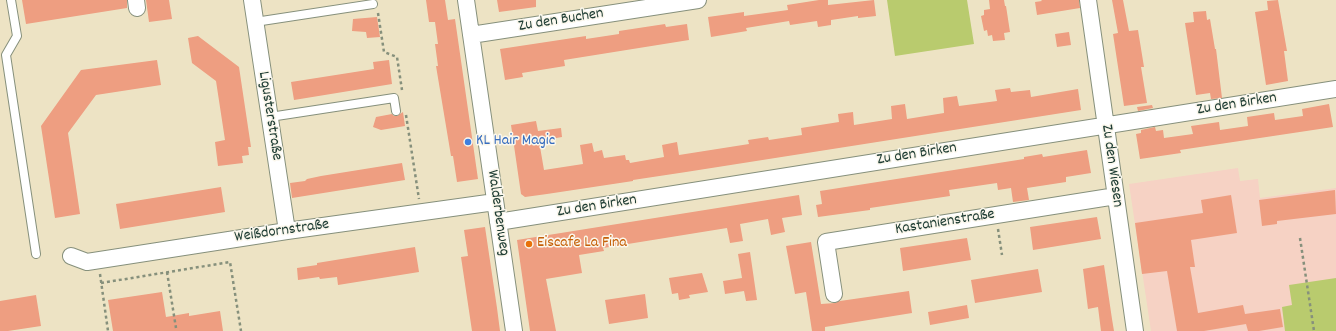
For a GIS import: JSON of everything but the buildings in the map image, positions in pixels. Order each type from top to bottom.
[{"type":"street","name":"Ligusterstraße","points":[[252,0],[287,231]]},
{"type":"street","name":"Walderbenweg","points":[[466,0],[514,331]]},
{"type":"street","name":"Zu den Buchen","points":[[471,35],[698,0]]},
{"type":"street","name":"Zu den Wiesen","points":[[1088,0],[1135,331]]},
{"type":"street","name":"Zu den Birken","points":[[498,222],[1336,89]]},
{"type":"street","name":"Kastanienstraße","points":[[834,294],[826,242],[1116,196]]},
{"type":"street","name":"Weißdornstraße","points":[[71,256],[87,262],[287,231],[495,202]]},
{"type":"lane","points":[[11,0],[17,36],[6,55],[36,254]]},
{"type":"lane","points":[[255,22],[375,7]]},
{"type":"lane","points":[[270,117],[394,98],[396,111]]},
{"type":"path","points":[[375,7],[384,52],[397,57],[403,97],[394,98]]},
{"type":"path","points":[[406,112],[421,212]]},
{"type":"path","points":[[996,215],[1002,255]]},
{"type":"path","points":[[1300,238],[1314,331]]},
{"type":"path","points":[[108,331],[101,283],[230,262],[241,331]]},
{"type":"path","points":[[168,272],[176,328]]},
{"type":"shaded area","points":[[1238,168],[1240,181],[1258,179],[1260,198],[1336,188],[1336,331],[1151,331],[1129,184]]},
{"type":"green space","points":[[887,0],[967,0],[974,44],[895,56]]},
{"type":"green space","points":[[1336,278],[1336,331],[1285,331],[1282,307],[1292,305],[1289,285]]},
{"type":"place","name":"KL Hair Magic","points":[[468,142]]},
{"type":"place","name":"Eiscafe La Fina","points":[[529,244]]}]
